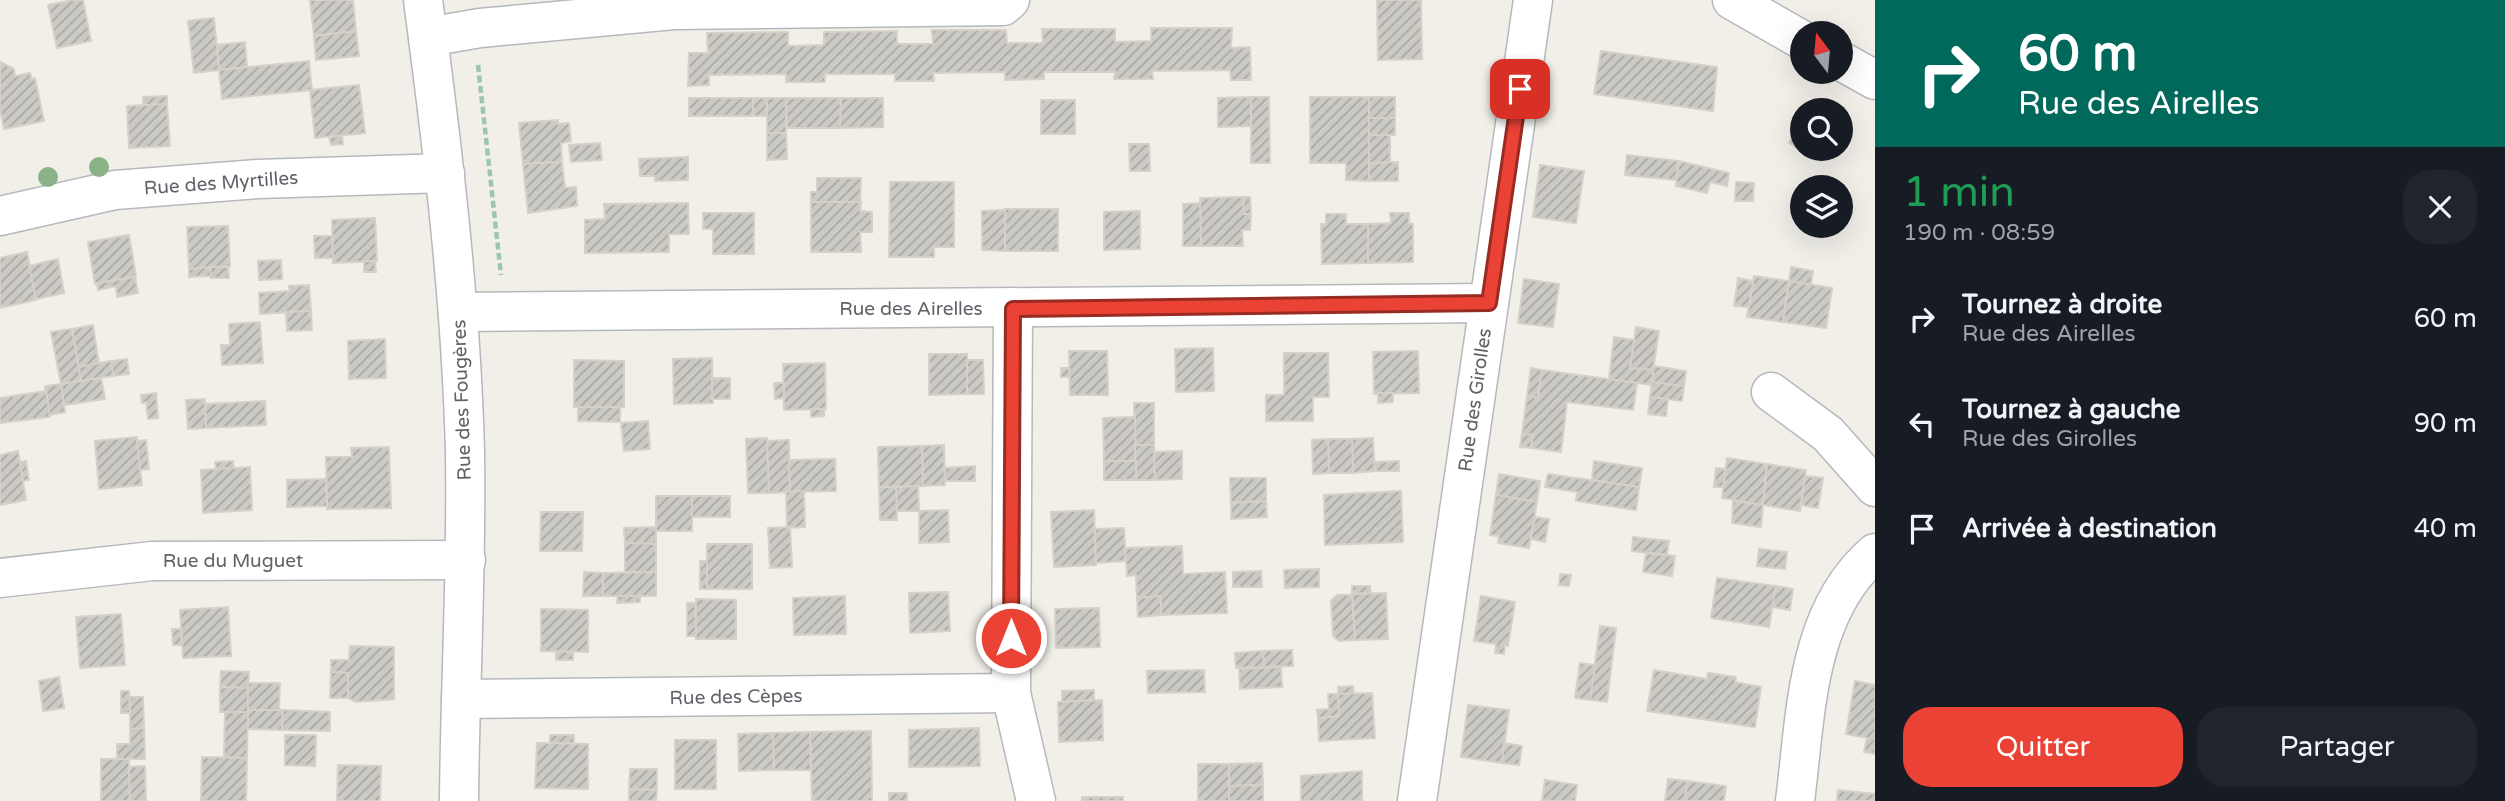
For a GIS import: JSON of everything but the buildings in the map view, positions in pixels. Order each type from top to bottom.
[{"type":"street","points":[[425,18],[480,28],[674,10],[1003,6],[1010,0]]},
{"type":"street","name":"Rue des Girolles","points":[[1417,801],[1533,0]]},
{"type":"street","points":[[1732,0],[1790,33]]},
{"type":"street","name":"Rue des Fougères","points":[[425,18],[445,173],[458,312],[466,560],[458,801]]},
{"type":"street","points":[[1853,68],[1875,80]]},
{"type":"street","name":"Rue des Myrtilles","points":[[0,216],[116,190],[258,179],[445,173]]},
{"type":"street","name":"Rue des Airelles","points":[[458,312],[1489,303]]},
{"type":"street","points":[[1013,309],[1011,693],[1036,801]]},
{"type":"street","points":[[1771,392],[1828,434],[1875,487]]},
{"type":"street","points":[[1795,801],[1812,669],[1825,626],[1829,615],[1864,562],[1875,553]]},
{"type":"street","name":"Rue du Muguet","points":[[0,578],[152,561],[466,560]]},
{"type":"street","name":"Rue des Cèpes","points":[[461,699],[1011,693]]},
{"type":"route","points":[[1011,638],[1013,309],[1489,303],[1520,89]]}]
